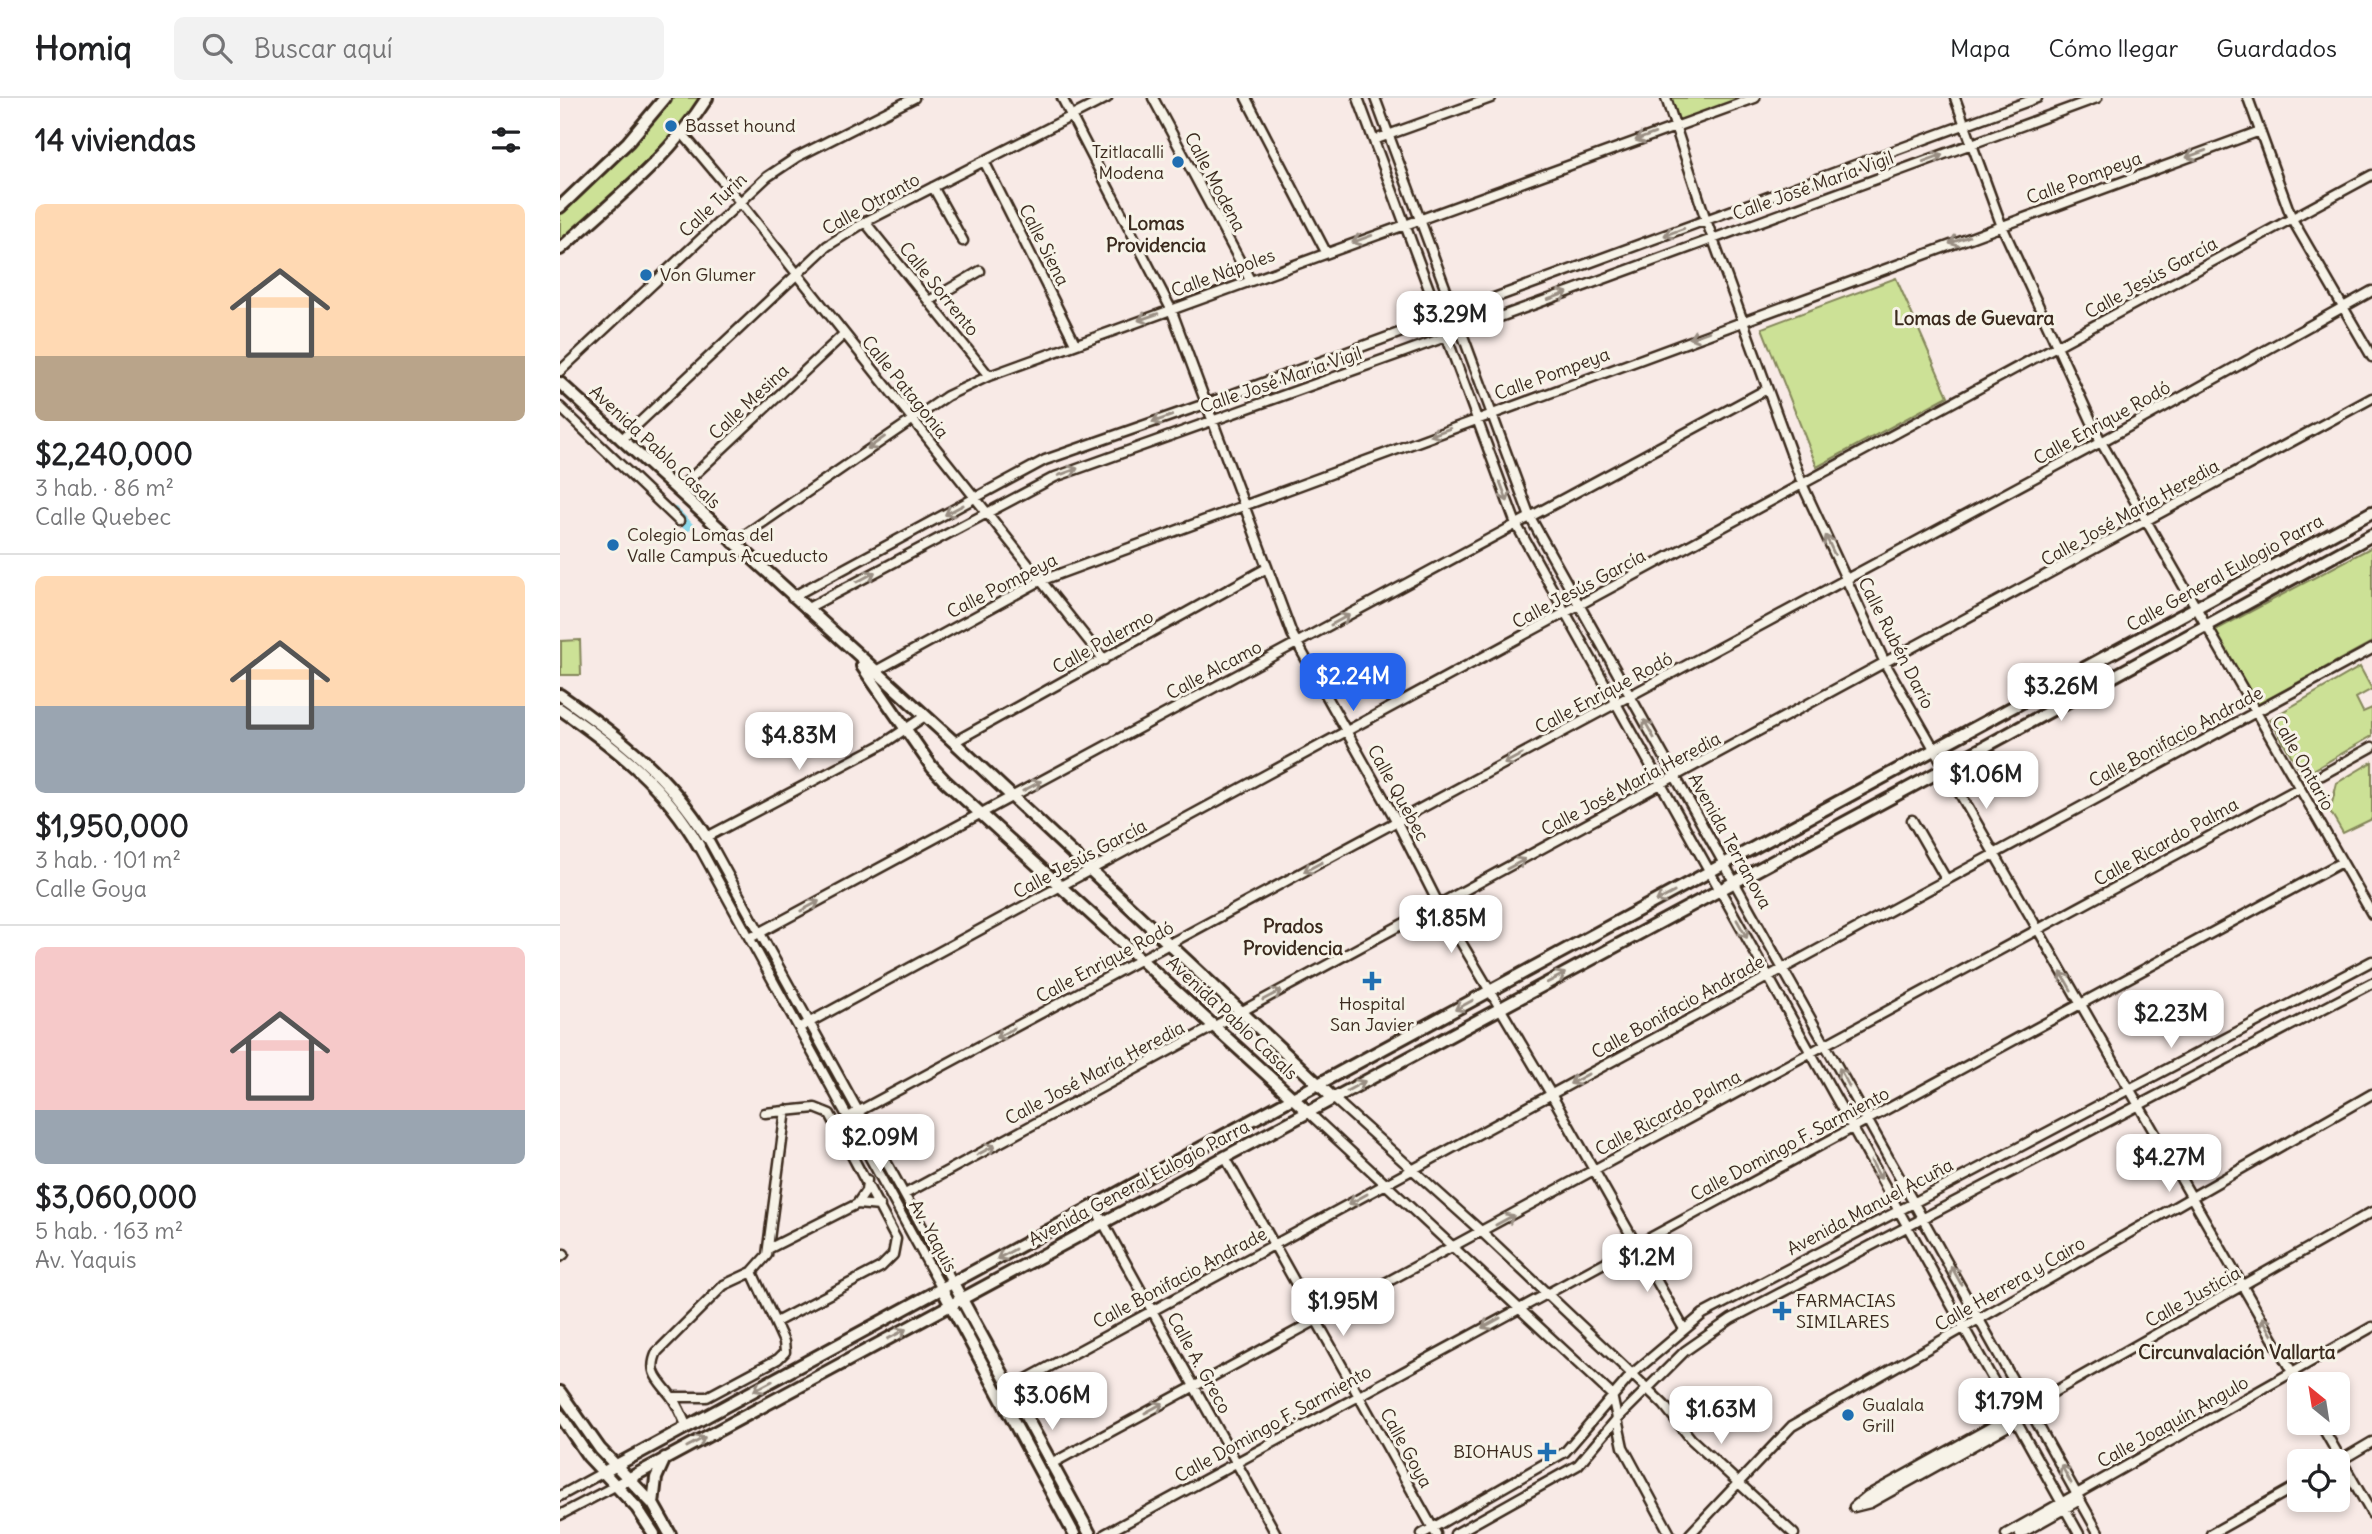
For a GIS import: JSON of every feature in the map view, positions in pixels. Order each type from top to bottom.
[{"type":"street","points":[[560,207],[628,142],[665,98]]},
{"type":"street","points":[[560,249],[661,158],[707,98]]},
{"type":"street","name":"Calle Turín","points":[[560,371],[767,177],[797,157],[914,98]]},
{"type":"street","name":"Calle Quebec","points":[[1062,98],[1171,309],[1297,643],[1398,822],[1439,905],[1498,1009],[1551,1094],[1684,1329]]},
{"type":"street","name":"Calle Otranto","points":[[621,440],[827,246],[865,222],[1107,98]]},
{"type":"street","name":"Calle Modena","points":[[1153,98],[1250,280]]},
{"type":"street","points":[[1246,98],[1326,252]]},
{"type":"street","name":"Avenida Terranova","points":[[1358,98],[1516,524],[2079,1534]]},
{"type":"street","name":"Avenida Terranova","points":[[1375,98],[1530,517],[2099,1534]]},
{"type":"street","points":[[1374,140],[1491,98]]},
{"type":"street","name":"Calle Rubén Darío","points":[[1667,98],[1706,220],[1802,486],[1886,665],[2291,1372]]},
{"type":"street","name":"Calle Nápoles","points":[[733,543],[947,396],[989,376],[1404,223],[1755,98]]},
{"type":"street","name":"Calle Ontario","points":[[1955,98],[2001,225],[2101,442],[2372,914]]},
{"type":"street","name":"Calle José María Vigil","points":[[792,597],[1045,460],[1206,404],[2037,98]]},
{"type":"street","name":"Calle José María Vigil","points":[[806,609],[1055,477],[1461,332],[2097,98]]},
{"type":"street","points":[[2248,98],[2292,219],[2372,357]]},
{"type":"street","name":"Calle Pompeya","points":[[871,673],[1040,581],[2260,131]]},
{"type":"street","name":"Calle Patagonia","points":[[682,133],[740,202],[843,335],[1104,660]]},
{"type":"street","name":"Calle Siena","points":[[984,161],[1075,343]]},
{"type":"street","name":"Calle Jesús García","points":[[799,1028],[1580,607],[2372,175]]},
{"type":"street","points":[[933,187],[964,241]]},
{"type":"street","name":"Calle Sorrento","points":[[865,222],[989,376]]},
{"type":"street","points":[[929,301],[980,271]]},
{"type":"street","name":"Calle Enrique Rodó","points":[[848,1117],[2101,442],[2372,291]]},
{"type":"street","name":"Calle Mesina","points":[[677,491],[843,335]]},
{"type":"street","name":"Avenida Pablo Casals","points":[[560,383],[850,650],[871,673],[925,716],[1333,1098],[1482,1232],[1647,1388],[1691,1439],[1794,1534]]},
{"type":"street","name":"Calle Alcamo","points":[[750,938],[1767,389]]},
{"type":"street","name":"Calle José María Heredia","points":[[905,1195],[1886,665],[2372,398]]},
{"type":"street","points":[[560,407],[679,521]]},
{"type":"street","name":"Calle General Eulogio Parra","points":[[1725,865],[2372,512]]},
{"type":"street","name":"Calle General Eulogio Parra","points":[[1735,882],[2372,534]]},
{"type":"street","name":"Calle Palermo","points":[[954,743],[1267,568]]},
{"type":"street","name":"Calle Bonifacio Andrade","points":[[999,1394],[2372,649]]},
{"type":"street","name":"Avenida Pablo Casals","points":[[871,673],[932,767],[1612,1395]]},
{"type":"street","points":[[560,695],[645,758],[685,802],[703,841]]},
{"type":"street","points":[[560,709],[638,768],[703,841]]},
{"type":"street","points":[[703,841],[906,730],[925,716]]},
{"type":"street","points":[[2322,775],[2372,747]]},
{"type":"street","name":"Calle Ricardo Palma","points":[[1051,1464],[2299,788]]},
{"type":"street","points":[[1912,820],[1946,879]]},
{"type":"street","name":"Av. Yaquis","points":[[703,841],[761,932],[953,1283]]},
{"type":"street","name":"Av. Yaquis","points":[[703,841],[750,938],[1074,1534]]},
{"type":"street","name":"Calle Domingo F. Sarmiento","points":[[1105,1534],[2342,862]]},
{"type":"street","name":"Avenida General Eulogio Parra","points":[[560,1496],[1725,865]]},
{"type":"street","name":"Avenida General Eulogio Parra","points":[[560,1515],[1735,882]]},
{"type":"street","name":"Avenida Manuel Acuña","points":[[1422,1534],[1434,1531],[1565,1452],[1632,1374],[1684,1329],[1720,1304],[2372,961]]},
{"type":"street","name":"Avenida Manuel Acuña","points":[[1455,1534],[1578,1465],[1647,1388],[1685,1351],[1715,1328],[2372,983]]},
{"type":"street","name":"Calle Herrera y Cairo","points":[[1690,1534],[1737,1481],[1792,1426],[2372,1094]]},
{"type":"street","points":[[765,1113],[815,1108],[830,1114],[880,1206],[896,1247],[888,1261],[776,1322]]},
{"type":"street","points":[[690,1425],[674,1398],[656,1380],[652,1370],[657,1352],[724,1285],[761,1265],[770,1248],[786,1110]]},
{"type":"street","name":"Calle Goya","points":[[1225,1157],[1434,1531]]},
{"type":"street","points":[[770,1248],[857,1204],[866,1191],[867,1180]]},
{"type":"street","points":[[857,1204],[880,1206]]},
{"type":"street","name":"Calle A. Greco","points":[[1094,1206],[1276,1534]]},
{"type":"street","name":"Calle Justicia","points":[[2028,1406],[2245,1287],[2372,1212]]},
{"type":"street","points":[[674,1398],[707,1397],[778,1359],[785,1347],[752,1272]]},
{"type":"street","points":[[953,1283],[1090,1534]]},
{"type":"street","name":"Calle Joaquín Angulo","points":[[2294,1372],[2372,1327]]},
{"type":"street","points":[[790,1371],[798,1387]]},
{"type":"street","name":"Calle Joaquín Angulo","points":[[2063,1506],[2287,1376]]},
{"type":"street","points":[[560,1392],[616,1466],[653,1504],[670,1534]]},
{"type":"street","points":[[1612,1395],[1616,1420],[1629,1460],[1670,1534]]},
{"type":"street","points":[[560,1415],[603,1473],[637,1508],[654,1534]]},
{"type":"street","points":[[1958,1450],[1867,1496],[1854,1507],[1870,1503],[2015,1418]]},
{"type":"street","points":[[2350,1455],[2372,1442]]},
{"type":"street","points":[[653,1504],[656,1478],[666,1458]]},
{"type":"street","points":[[2350,1479],[2372,1514]]},
{"type":"street","points":[[2211,1534],[2287,1490]]},
{"type":"street","points":[[2006,1534],[2063,1506]]},
{"type":"street","points":[[2020,1534],[2063,1506]]},
{"type":"green space","points":[[668,98],[699,98],[683,126],[560,244],[560,210]]},
{"type":"green space","points":[[1671,98],[1743,98],[1677,122]]},
{"type":"green space","points":[[1896,278],[1948,396],[1817,467],[1762,328]]},
{"type":"green space","points":[[2372,547],[2372,642],[2257,705],[2214,631]]},
{"type":"green space","points":[[580,640],[581,675],[561,675],[561,641]]},
{"type":"green space","points":[[2360,667],[2372,689],[2356,698],[2363,712],[2372,708],[2372,736],[2303,776],[2270,719]]},
{"type":"green space","points":[[2372,762],[2372,819],[2343,833],[2330,811],[2337,783]]},
{"type":"waterway","points":[[674,512],[688,526]]},
{"type":"place","name":"Basset hound","points":[[671,126]]},
{"type":"place","name":"Tzitlacalli Modena","points":[[1178,162]]},
{"type":"place","name":"Von Glumer","points":[[646,275]]},
{"type":"place","name":"Colegio Lomas del Valle Campus Acueducto","points":[[613,545]]},
{"type":"place","name":"Hospital San Javier","points":[[1372,981]]},
{"type":"place","name":"FARMACIAS SIMILARES","points":[[1782,1311]]},
{"type":"place","name":"Gualala Grill","points":[[1848,1415]]},
{"type":"place","name":"BIOHAUS","points":[[1547,1452]]},
{"type":"district","name":"Lomas Providencia","points":[[1156,234]]},
{"type":"district","name":"Lomas de Guevara","points":[[1974,318]]},
{"type":"district","name":"Prados Providencia","points":[[1293,937]]},
{"type":"district","name":"Circunvalación Vallarta","points":[[2237,1352]]}]
